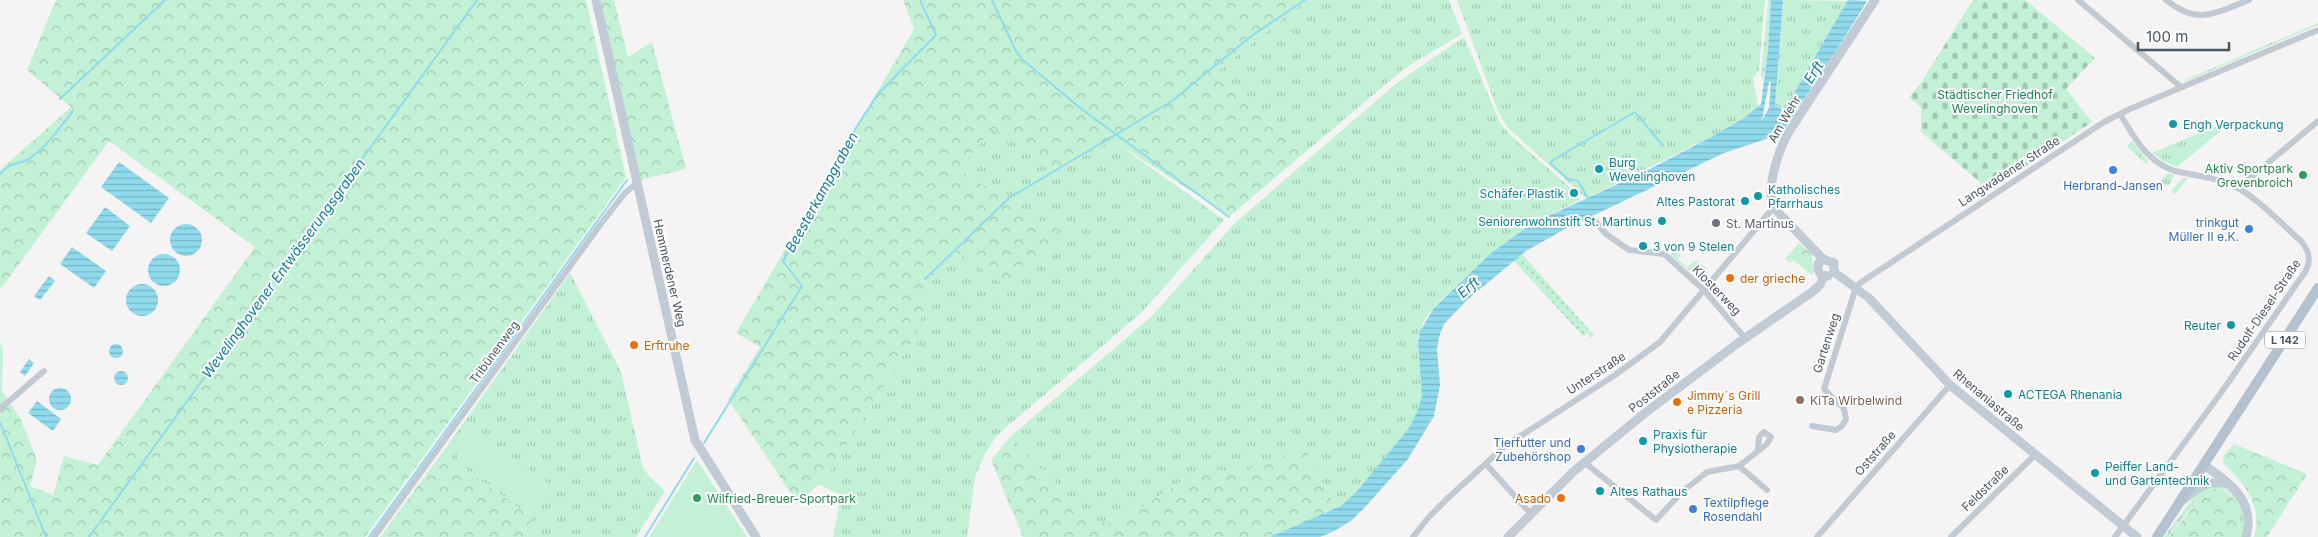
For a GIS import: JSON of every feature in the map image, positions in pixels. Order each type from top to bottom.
[{"type":"main road","name":"Hemmerdener Weg","points":[[596,0],[695,440],[756,537]]},
{"type":"main road","name":"Am Wehr","points":[[1773,208],[1771,195],[1777,161],[1785,138],[1875,0]]},
{"type":"main road","points":[[1773,208],[1824,259],[1834,263],[1834,272],[1830,276],[1820,274],[1818,269],[1819,262],[1824,259]]},
{"type":"main road","name":"Rhenaniastraße","points":[[1834,272],[1869,298],[1950,385],[2130,531]]},
{"type":"main road","name":"Poststraße","points":[[1508,537],[1530,513],[1584,462],[1645,413],[1745,338],[1812,292],[1820,285],[1824,276]]},
{"type":"main road","name":"L 142","points":[[2204,466],[2318,288]]},
{"type":"main road","points":[[2157,537],[2204,466],[2231,484],[2241,496],[2247,510],[2246,537]]},
{"type":"main road","points":[[2180,502],[2205,483],[2231,484]]},
{"type":"street","points":[[2078,0],[2181,87]]},
{"type":"street","points":[[2166,0],[2180,11],[2196,16],[2211,14],[2249,0]]},
{"type":"street","name":"Langwadener Straße","points":[[1856,287],[2017,178],[2120,114],[2318,30]]},
{"type":"street","name":"Rudolf-Diesel-Straße","points":[[2115,537],[2130,531],[2308,266],[2309,254],[2302,242],[2238,188],[2210,178],[2176,171],[2158,163],[2140,147],[2120,114]]},
{"type":"street","points":[[2238,188],[2318,121]]},
{"type":"street","name":"Tribünenweg","points":[[374,537],[606,218],[625,193],[637,183]]},
{"type":"street","name":"Unterstraße","points":[[1413,537],[1430,516],[1519,436],[1609,379],[1655,346],[1773,208]]},
{"type":"street","name":"Klosterweg","points":[[1595,221],[1606,234],[1629,250],[1664,254],[1703,289],[1745,338]]},
{"type":"street","name":"Gartenweg","points":[[1812,426],[1836,430],[1845,421],[1844,409],[1824,389],[1856,287]]},
{"type":"street","points":[[0,409],[44,371]]},
{"type":"street","name":"Oststraße","points":[[1817,537],[1950,385]]},
{"type":"street","points":[[1584,462],[1656,520],[1682,492],[1707,472],[1739,466],[1758,450]]},
{"type":"street","name":"Feldstraße","points":[[1951,537],[2036,454]]},
{"type":"street","points":[[1486,464],[1530,513]]},
{"type":"street","points":[[1739,466],[1767,490]]},
{"type":"green space","points":[[56,0],[586,0],[626,177],[365,537],[0,537],[0,341],[3,349],[2,391],[20,418],[37,460],[30,486],[53,495],[64,456],[98,465],[255,247],[109,141],[0,290],[0,170],[71,107],[27,70]]},
{"type":"green space","points":[[600,0],[614,0],[628,57],[652,42],[686,169],[643,179],[641,182]]},
{"type":"green space","points":[[903,0],[1306,0],[1213,75],[1303,154],[1230,216],[1112,140],[1056,171],[993,128],[958,170],[1059,230],[1009,288],[955,251],[935,271],[916,335],[828,475],[798,504],[728,399],[760,347],[736,333],[914,29]]},
{"type":"green space","points":[[1306,0],[1449,0],[1462,34],[1405,68],[1303,154],[1213,75]]},
{"type":"green space","points":[[1457,0],[1765,0],[1759,70],[1753,79],[1758,106],[1742,120],[1722,132],[1586,198],[1507,127],[1498,111]]},
{"type":"green space","points":[[1768,0],[1771,0],[1768,50],[1763,80],[1761,76]]},
{"type":"green space","points":[[1783,0],[1848,1],[1793,95],[1782,110],[1775,106]]},
{"type":"green space","name":"Städtischer Friedhof Wevelinghoven","points":[[1973,0],[2025,0],[2095,58],[2066,89],[2092,122],[1990,191],[1921,132],[1921,108],[1909,97],[1920,84]]},
{"type":"green space","points":[[2318,23],[2318,25],[2184,82],[2185,80]]},
{"type":"green space","points":[[1464,37],[1500,123],[1510,135],[1574,191],[1580,200],[1514,237],[1456,286],[1426,317],[1418,338],[1422,386],[1421,403],[1405,434],[1376,470],[1337,509],[1304,447],[1240,474],[1203,467],[1116,524],[1092,520],[1011,436],[1151,317],[1236,222],[1398,82]]},
{"type":"green space","points":[[2226,122],[2227,126],[2177,167],[2165,162],[2152,153]]},
{"type":"green space","points":[[993,128],[1056,171],[1112,140],[1224,220],[1141,313],[997,435],[985,454],[975,477],[967,537],[833,537],[841,495],[818,484],[828,475],[916,335],[935,271],[955,251],[1059,231],[958,170]]},
{"type":"green space","points":[[2132,141],[2148,161],[2146,164],[2127,146]]},
{"type":"green space","points":[[2168,173],[2174,175],[2169,185],[2161,186],[2159,183]]},
{"type":"green space","points":[[2183,178],[2188,178],[2175,194],[2171,191]]},
{"type":"green space","points":[[1799,243],[1812,254],[1813,276],[1793,260],[1790,263],[1785,259]]},
{"type":"green space","points":[[1673,252],[1680,255],[1678,259],[1687,267],[1696,260],[1708,270],[1699,279],[1670,255]]},
{"type":"green space","points":[[1522,254],[1594,335],[1591,338],[1587,333],[1583,336],[1514,261]]},
{"type":"green space","points":[[570,273],[621,372],[643,468],[665,491],[636,537],[523,537],[532,517],[442,453]]},
{"type":"green space","points":[[471,434],[481,435],[547,482],[550,491],[546,499],[537,508],[524,509],[457,458],[459,444]]},
{"type":"green space","points":[[1011,436],[1092,520],[1116,524],[1203,467],[1240,474],[1304,447],[1337,509],[1270,537],[1023,537],[991,460]]},
{"type":"green space","points":[[2234,444],[2307,474],[2267,537],[2254,537],[2256,515],[2254,505],[2245,487],[2223,463],[2224,455]]},
{"type":"green space","points":[[442,453],[532,517],[523,537],[380,537]]},
{"type":"green space","name":"Wilfried-Breuer-Sportpark","points":[[697,460],[747,537],[649,537]]},
{"type":"green space","points":[[2222,485],[2234,495],[2241,508],[2243,514],[2242,537],[2238,537],[2239,518],[2234,499],[2227,491],[2218,489],[2208,493],[2198,501],[2168,537],[2164,537],[2199,490]]},
{"type":"green space","points":[[2214,489],[2222,490],[2234,499],[2239,513],[2238,537],[2168,537],[2206,492]]},
{"type":"water","name":"Erft","points":[[1771,0],[1783,0],[1775,106],[1782,110],[1793,95],[1848,0],[1867,1],[1783,131],[1766,139],[1724,153],[1565,229],[1526,251],[1467,300],[1444,324],[1439,337],[1437,349],[1440,385],[1434,416],[1408,459],[1352,520],[1336,530],[1320,537],[1270,537],[1341,506],[1357,491],[1409,428],[1418,410],[1422,395],[1418,343],[1420,331],[1434,308],[1490,254],[1533,223],[1644,172],[1744,118],[1761,104],[1768,50]],"holes":[[[1771,81],[1769,108],[1762,120],[1769,82]]]},
{"type":"water","points":[[119,162],[169,198],[151,223],[101,187]]},
{"type":"water","points":[[105,207],[130,226],[112,251],[86,233]]},
{"type":"water","points":[[186,224],[198,228],[202,240],[198,252],[186,256],[174,252],[170,240],[174,228]]},
{"type":"water","points":[[72,247],[106,271],[94,288],[60,264]]},
{"type":"water","points":[[164,254],[176,258],[180,270],[176,282],[164,286],[152,282],[148,270],[152,258]]},
{"type":"water","points":[[49,276],[55,281],[40,300],[34,296]]},
{"type":"water","points":[[142,284],[154,288],[158,300],[154,312],[142,316],[130,312],[126,300],[130,288]]},
{"type":"water","points":[[113,344],[119,344],[123,351],[119,358],[113,358],[109,354],[109,348]]},
{"type":"water","points":[[29,359],[34,363],[25,376],[20,372]]},
{"type":"water","points":[[121,371],[126,373],[128,378],[126,383],[121,385],[116,383],[114,378],[116,373]]},
{"type":"water","points":[[56,388],[64,388],[71,395],[71,403],[64,410],[56,410],[49,403],[49,395]]},
{"type":"water","points":[[37,401],[61,419],[53,431],[28,413]]},
{"type":"waterway","points":[[60,99],[165,0]]},
{"type":"waterway","name":"Wevelinghovener Entwässerungsgraben","points":[[89,537],[477,0]]},
{"type":"waterway","name":"Beesterkampgraben","points":[[704,443],[802,286],[783,261],[857,126],[878,94],[936,35],[920,0]]},
{"type":"waterway","points":[[992,0],[1016,51],[1023,60],[1080,108],[1229,217]]},
{"type":"waterway","points":[[925,279],[1009,198],[1172,101],[1250,37],[1305,0]]},
{"type":"waterway","points":[[0,174],[10,165],[23,162],[40,150],[73,111]]},
{"type":"waterway","points":[[1588,198],[1578,181],[1568,179],[1550,163],[1635,112],[1663,146]]},
{"type":"waterway","points":[[369,537],[627,180]]},
{"type":"waterway","points":[[0,422],[46,537]]},
{"type":"waterway","name":"Beesterkampgraben","points":[[645,537],[694,458]]},
{"type":"place","name":"Engh Verpackung","points":[[2173,124]]},
{"type":"place","name":"Burg Wevelinghoven","points":[[1599,169]]},
{"type":"place","name":"Herbrand-Jansen","points":[[2113,170]]},
{"type":"place","name":"Aktiv Sportpark Grevenbroich","points":[[2303,175]]},
{"type":"place","name":"Schäfer Plastik","points":[[1574,193]]},
{"type":"place","name":"Katholisches Pfarrhaus","points":[[1758,196]]},
{"type":"place","name":"Altes Pastorat","points":[[1745,201]]},
{"type":"place","name":"Seniorenwohnstift St. Martinus","points":[[1662,221]]},
{"type":"place","name":"St. Martinus","points":[[1716,223]]},
{"type":"place","name":"trinkgut Müller II e.K.","points":[[2249,229]]},
{"type":"place","name":"3 von 9 Stelen","points":[[1643,246]]},
{"type":"place","name":"der grieche","points":[[1730,278]]},
{"type":"place","name":"Reuter","points":[[2231,325]]},
{"type":"place","name":"Erftruhe","points":[[634,345]]},
{"type":"place","name":"ACTEGA Rhenania","points":[[2008,394]]},
{"type":"place","name":"KiTa Wirbelwind","points":[[1800,400]]},
{"type":"place","name":"Jimmy´s Grill e Pizzeria","points":[[1677,402]]},
{"type":"place","name":"Praxis für Physiotherapie","points":[[1643,441]]},
{"type":"place","name":"Tierfutter und Zubehörshop","points":[[1581,449]]},
{"type":"place","name":"Peiffer Land- und Gartentechnik","points":[[2095,473]]},
{"type":"place","name":"Altes Rathaus","points":[[1600,491]]},
{"type":"place","name":"Wilfried-Breuer-Sportpark","points":[[697,498]]},
{"type":"place","name":"Asado","points":[[1561,498]]},
{"type":"place","name":"Textilpflege Rosendahl","points":[[1693,509]]}]
